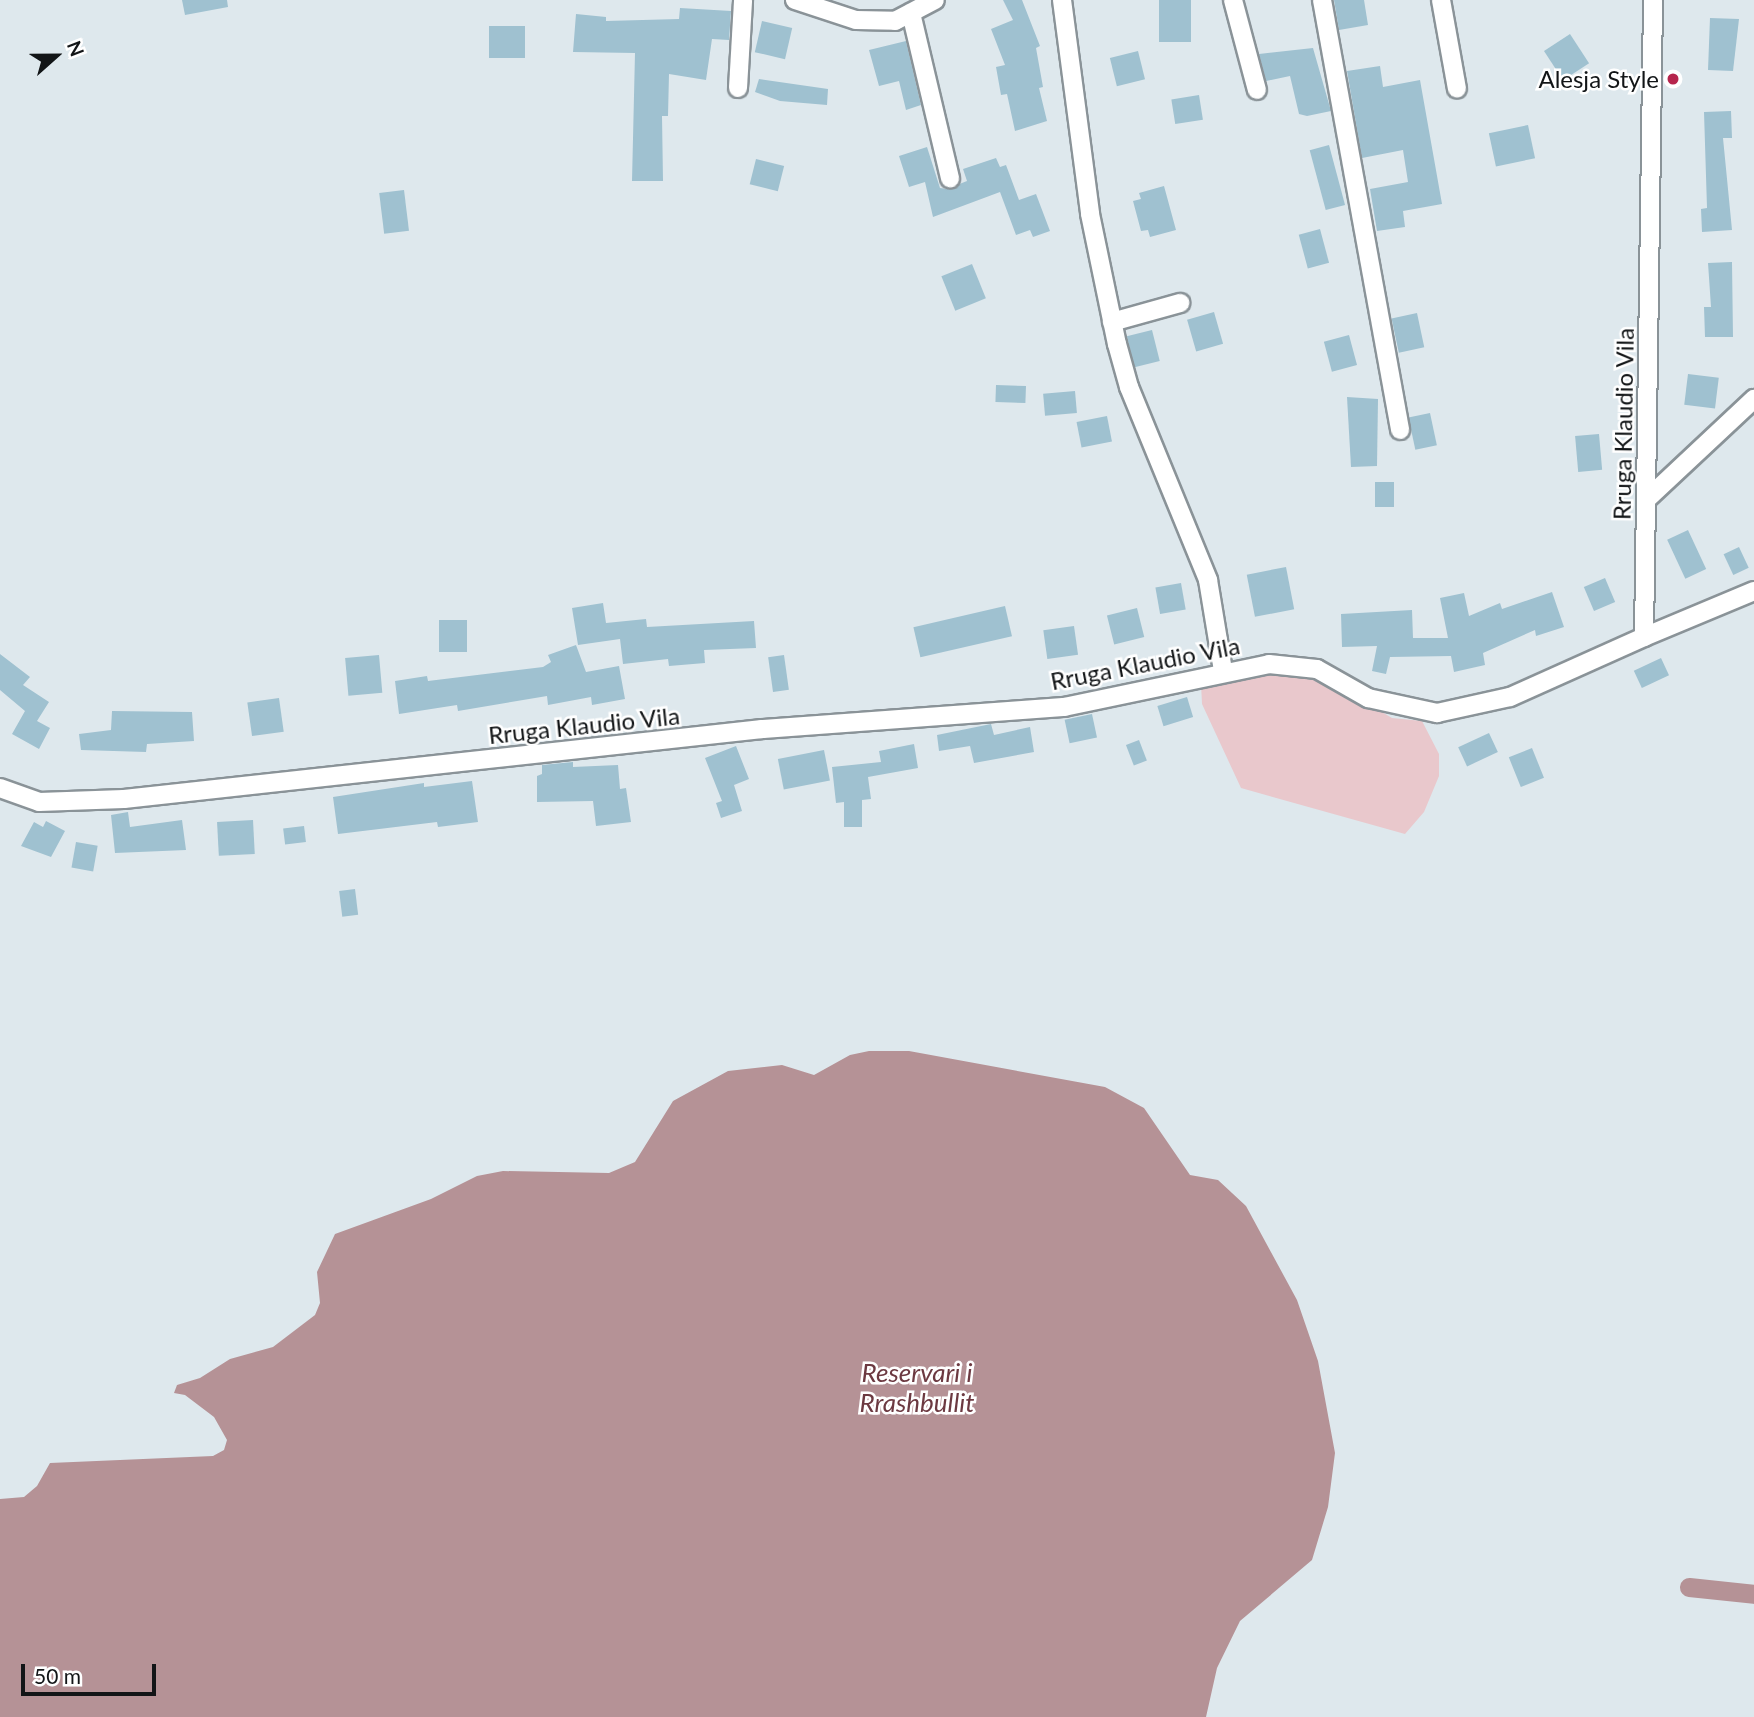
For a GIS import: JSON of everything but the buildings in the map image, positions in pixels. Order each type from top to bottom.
[{"type":"street","points":[[738,88],[744,0]]},
{"type":"street","points":[[795,0],[856,20],[895,21],[935,0]]},
{"type":"street","points":[[1062,0],[1090,214],[1112,322],[1129,387],[1208,580],[1223,671]]},
{"type":"street","points":[[1233,0],[1257,90]]},
{"type":"street","points":[[1322,0],[1399,430]]},
{"type":"street","points":[[1441,0],[1457,89]]},
{"type":"street","name":"Rruga Klaudio Vila","points":[[0,788],[39,802],[124,799],[762,729],[1065,707],[1223,671],[1295,664],[1317,669],[1368,698],[1437,713],[1510,697],[1644,637],[1653,0]]},
{"type":"street","points":[[911,13],[950,178]]},
{"type":"street","points":[[1112,322],[1180,303]]},
{"type":"street","points":[[1646,500],[1754,399]]},
{"type":"street","points":[[1644,637],[1754,591]]},
{"type":"shaded area","points":[[1301,664],[1392,718],[1422,721],[1439,754],[1439,776],[1424,812],[1405,834],[1241,788],[1202,704],[1201,684]]},
{"type":"water","name":"Reservari i Rrashbullit","points":[[869,1051],[909,1051],[1105,1087],[1144,1108],[1190,1175],[1218,1180],[1246,1206],[1297,1300],[1318,1361],[1335,1453],[1328,1507],[1312,1560],[1240,1621],[1217,1668],[1206,1717],[0,1717],[0,1499],[24,1497],[37,1486],[50,1463],[213,1456],[224,1450],[227,1440],[214,1417],[185,1395],[174,1393],[177,1385],[200,1378],[230,1359],[273,1347],[315,1315],[320,1303],[317,1272],[335,1234],[431,1199],[477,1176],[503,1171],[609,1173],[635,1162],[673,1101],[728,1071],[782,1065],[814,1075],[850,1055]]},
{"type":"waterway","points":[[1689,1587],[1754,1594]]},
{"type":"place","name":"Alesja Style","points":[[1673,79]]}]
